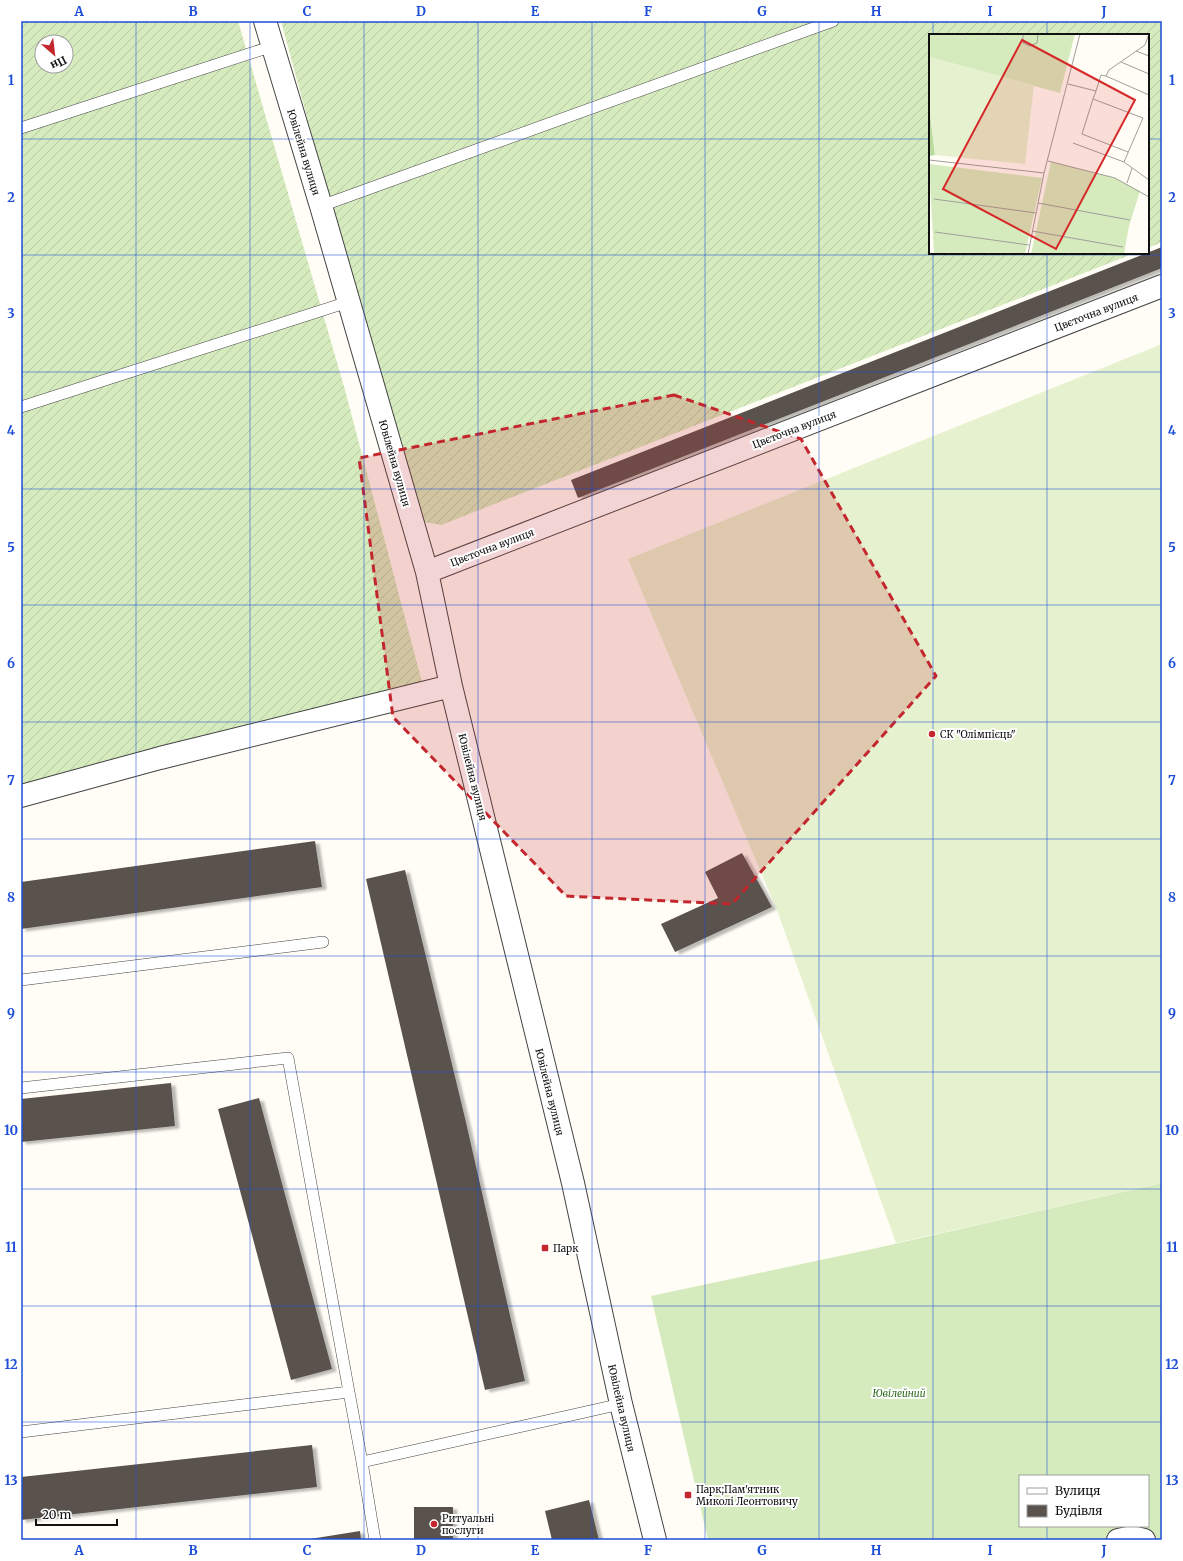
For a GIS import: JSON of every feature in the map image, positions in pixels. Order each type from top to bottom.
[{"type":"street","name":"Ювілейна вулиця","points":[[265,21],[321,206],[427,572],[451,686],[573,1183],[621,1404],[655,1540]]},
{"type":"street","name":"Цвєточна вулиця","points":[[427,572],[1162,286]]},
{"type":"street","points":[[21,796],[160,758],[451,686]]},
{"type":"street","points":[[1118,1540],[1132,1537],[1144,1540]]},
{"type":"lane","points":[[321,206],[833,21]]},
{"type":"lane","points":[[21,128],[273,46]]},
{"type":"lane","points":[[21,407],[348,302]]},
{"type":"lane","points":[[21,980],[323,942]]},
{"type":"lane","points":[[21,1088],[288,1058],[375,1540]]},
{"type":"lane","points":[[21,1432],[349,1392]]},
{"type":"lane","points":[[362,1462],[621,1404]]},
{"type":"highlighted area","points":[[674,395],[801,439],[936,676],[732,904],[566,896],[393,717],[359,458]]},
{"type":"green space","points":[[21,21],[238,21],[345,390],[424,690],[21,796]]},
{"type":"green space","points":[[281,21],[1162,21],[1162,242],[1149,248],[1149,34],[929,34],[929,254],[1132,254],[441,525],[424,522],[331,206]]},
{"type":"green space","name":"СК \"Олімпієць\"","points":[[1162,344],[1162,1183],[896,1243],[777,910],[628,559]]},
{"type":"green space","name":"Ювілейний","points":[[1162,1183],[1162,1540],[708,1540],[651,1296],[877,1248]]},
{"type":"building","points":[[1162,247],[1162,268],[578,498],[571,480],[1144,254],[1149,254],[1149,252]]},
{"type":"building","points":[[315,841],[322,887],[21,929],[21,882]]},
{"type":"building","points":[[742,853],[772,907],[675,952],[661,924],[718,898],[705,872]]},
{"type":"building","points":[[405,870],[465,1118],[525,1381],[485,1390],[366,879]]},
{"type":"building","points":[[171,1083],[175,1126],[21,1142],[21,1099]]},
{"type":"building","points":[[259,1098],[332,1369],[291,1380],[218,1109]]},
{"type":"building","points":[[312,1445],[317,1487],[21,1520],[21,1477]]},
{"type":"building","points":[[589,1500],[599,1540],[552,1540],[545,1511]]},
{"type":"building","name":"Ритуальні послуги","points":[[414,1507],[453,1507],[453,1540],[414,1540]]},
{"type":"building","points":[[360,1531],[361,1540],[310,1540],[310,1539]]},
{"type":"place","name":"СК \"Олімпієць\"","points":[[932,734]]},
{"type":"place","name":"Парк","points":[[545,1248]]},
{"type":"place","name":"Парк;Пам'ятник Миколі Леонтовичу","points":[[688,1495]]},
{"type":"place","name":"Ритуальні послуги","points":[[434,1524]]}]
